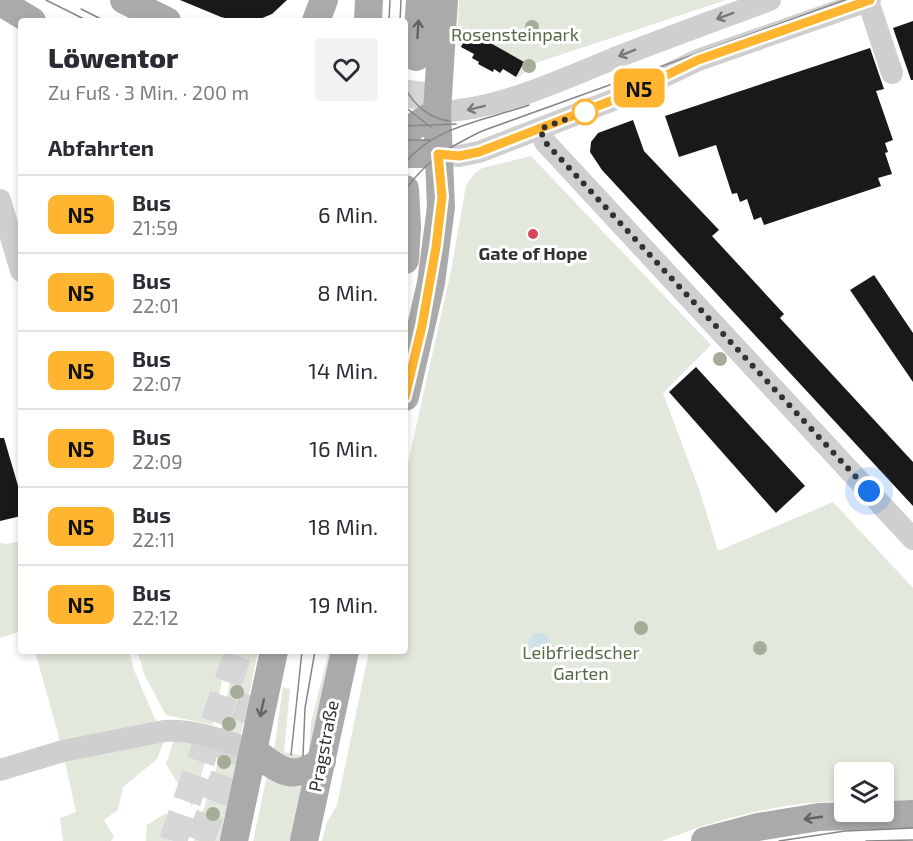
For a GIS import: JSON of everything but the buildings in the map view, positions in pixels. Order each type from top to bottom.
[{"type":"main road","points":[[124,0],[161,18]]},
{"type":"main road","points":[[317,18],[324,0]]},
{"type":"main road","points":[[337,18],[338,0]]},
{"type":"main road","points":[[368,18],[369,0]]},
{"type":"main road","points":[[416,57],[420,0]]},
{"type":"main road","points":[[408,384],[422,326],[442,197],[437,112],[444,0]]},
{"type":"main road","points":[[0,2],[27,18]]},
{"type":"main road","points":[[408,113],[437,112]]},
{"type":"main road","points":[[408,130],[437,112]]},
{"type":"main road","points":[[408,154],[438,154]]},
{"type":"main road","points":[[234,841],[273,654]]},
{"type":"main road","name":"Pragstraße","points":[[304,841],[344,654]]},
{"type":"main road","points":[[253,750],[279,770],[294,773],[308,771],[322,761]]},
{"type":"main road","points":[[705,841],[758,827],[819,817],[913,814]]},
{"type":"street","points":[[437,112],[474,109],[550,84],[681,32],[770,0]]},
{"type":"street","points":[[438,154],[459,156],[479,152],[621,97],[698,60],[860,2],[892,73]]},
{"type":"street","points":[[540,129],[545,142],[913,538]]},
{"type":"street","points":[[0,200],[18,261]]},
{"type":"street","points":[[0,770],[63,751],[174,730],[210,737],[253,750]]},
{"type":"green space","name":"Rosensteinpark","points":[[459,0],[726,0],[536,63],[519,77],[457,44]]},
{"type":"green space","name":"Leibfriedscher Garten","points":[[531,156],[711,345],[663,393],[700,492],[718,551],[833,502],[913,588],[913,800],[894,800],[894,762],[834,762],[834,801],[797,804],[728,818],[662,841],[322,841],[327,822],[337,805],[368,654],[408,654],[408,463],[451,271],[466,185],[482,168]]},
{"type":"green space","points":[[18,542],[18,632],[0,638],[0,543]]},
{"type":"green space","points":[[36,654],[130,654],[134,670],[159,728],[62,748]]},
{"type":"green space","points":[[138,654],[227,654],[213,725],[166,715],[145,676]]},
{"type":"green space","points":[[234,654],[257,654],[241,734],[221,732]]},
{"type":"green space","points":[[328,654],[333,654],[316,746],[301,765],[274,750],[283,687],[290,689],[284,752],[305,756],[309,751],[311,722]]},
{"type":"green space","points":[[167,734],[157,759],[123,787],[118,810],[104,820],[114,837],[111,841],[63,841],[60,818],[76,812],[64,757]]},
{"type":"green space","points":[[174,739],[209,748],[192,807],[166,764]]},
{"type":"green space","points":[[221,752],[237,757],[224,841],[194,841]]},
{"type":"green space","points":[[267,775],[302,782],[295,841],[253,841]]},
{"type":"green space","points":[[166,813],[174,831],[171,841],[146,841],[147,825]]},
{"type":"shaded area","points":[[539,633],[547,636],[550,644],[547,652],[539,655],[531,652],[528,644],[531,636]]},
{"type":"tunnel","points":[[408,125],[416,57]]},
{"type":"tunnel","points":[[173,841],[238,654]]},
{"type":"tunnel","points":[[200,841],[258,686]]},
{"type":"tram line","points":[[46,0],[82,18]]},
{"type":"tram line","points":[[389,18],[390,0]]},
{"type":"tram line","points":[[400,18],[401,0]]},
{"type":"tram line","points":[[408,186],[439,155],[482,131],[845,0]]},
{"type":"tram line","points":[[81,9],[99,18]]},
{"type":"tram line","points":[[408,92],[423,110],[450,121]]},
{"type":"tram line","points":[[408,160],[417,150],[446,132],[529,105]]},
{"type":"tram line","points":[[408,109],[431,127]]},
{"type":"tram line","points":[[408,126],[456,124]]},
{"type":"tram line","points":[[408,140],[432,140]]},
{"type":"tram line","points":[[291,755],[302,654]]},
{"type":"tram line","points":[[303,756],[305,708],[314,654]]},
{"type":"tram line","points":[[779,841],[845,831],[913,828]]},
{"type":"tram line","points":[[866,841],[913,840]]},
{"type":"bus line","name":"N5","points":[[408,384],[431,283],[436,247],[442,197],[438,154],[459,156],[479,152],[621,97],[698,60],[870,0]]},
{"type":"place","name":"Gate of Hope","points":[[533,234]]},
{"type":"route","points":[[585,112],[540,129],[545,142],[869,491]]}]
